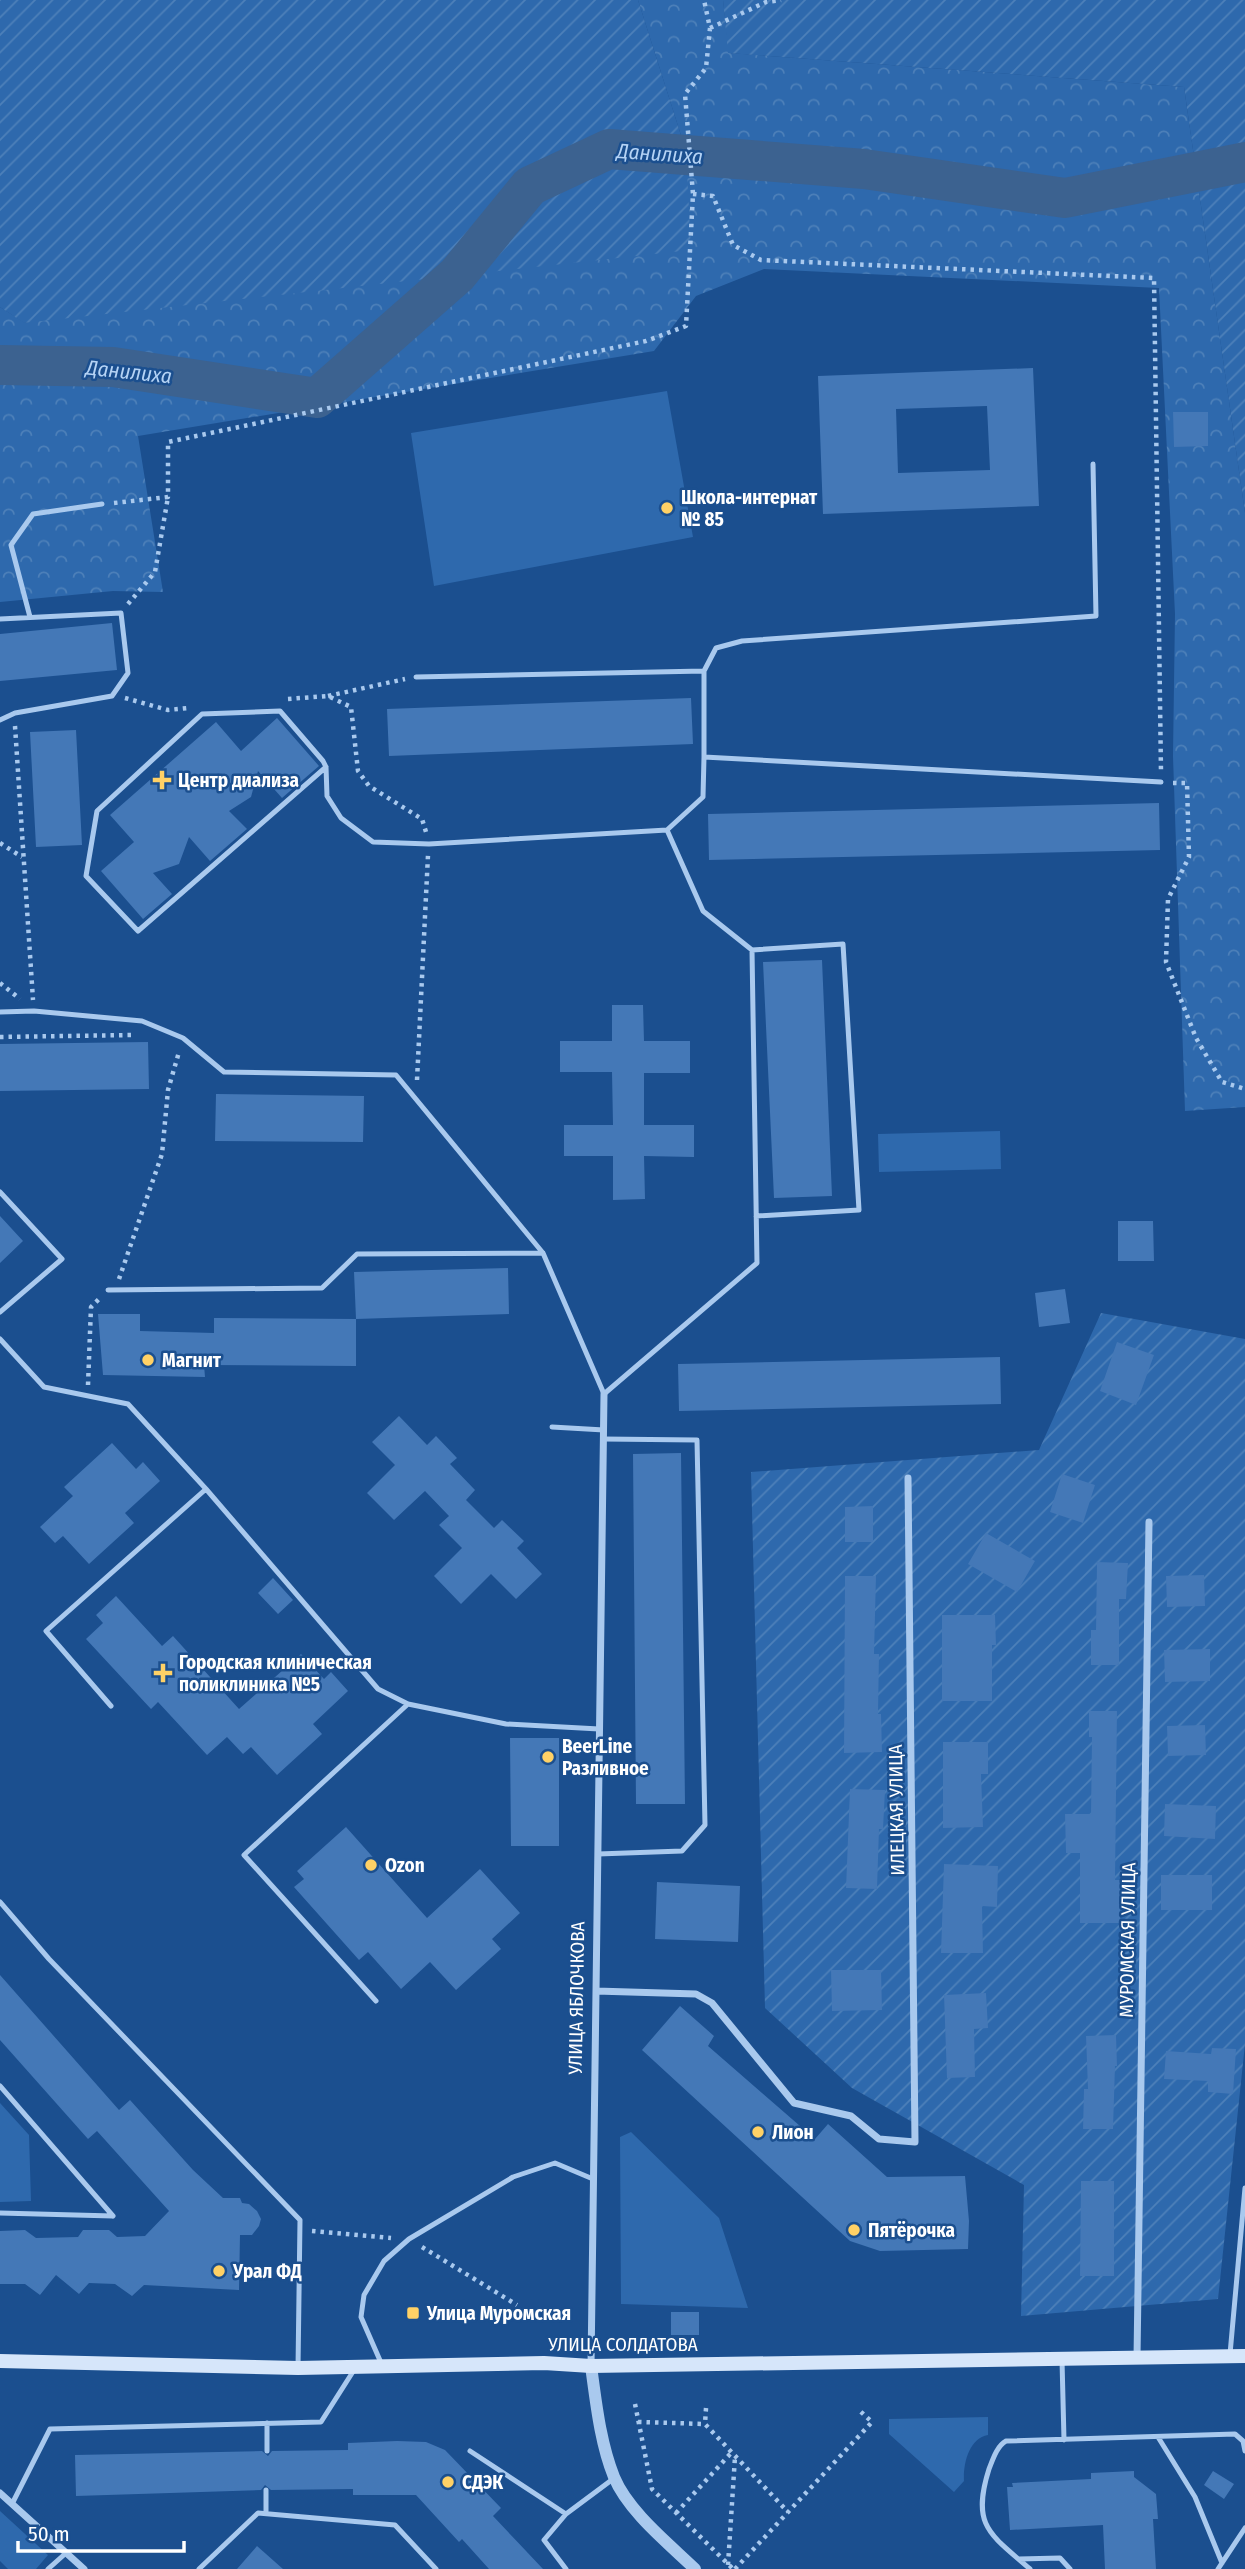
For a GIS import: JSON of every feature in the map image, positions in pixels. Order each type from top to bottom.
[{"type":"main road","name":"УЛИЦА СОЛДАТОВА","points":[[0,2361],[298,2368],[1237,2356]]},
{"type":"street","name":"УЛИЦА ЯБЛОЧКОВА","points":[[604,1394],[591,2366],[601,2429],[614,2478],[638,2513],[695,2569]]},
{"type":"street","name":"ИЛЕЦКАЯ УЛИЦА","points":[[596,1991],[696,1994],[712,2003],[794,2103],[851,2116],[879,2139],[915,2142],[908,1478]]},
{"type":"street","name":"МУРОМСКАЯ УЛИЦА","points":[[1137,2359],[1149,1522]]},
{"type":"street","points":[[0,2493],[84,2569]]},
{"type":"lane","points":[[326,767],[138,931],[86,876],[97,811],[202,715],[281,711],[326,767],[327,796],[341,818],[373,842],[429,844],[667,830],[703,797],[704,671],[716,648],[742,641],[1096,616],[1093,464]]},
{"type":"lane","points":[[30,617],[11,545],[33,514],[102,504]]},
{"type":"lane","points":[[0,619],[121,613],[128,673],[112,696],[15,713],[0,720]]},
{"type":"lane","points":[[416,677],[704,671]]},
{"type":"lane","points":[[704,757],[1161,782]]},
{"type":"lane","points":[[667,830],[703,911],[752,950],[843,944],[859,1210],[756,1216]]},
{"type":"lane","points":[[0,1012],[34,1011],[142,1021],[183,1038],[224,1072],[396,1075],[543,1253],[604,1394],[757,1263],[752,950]]},
{"type":"lane","points":[[0,1192],[62,1259],[0,1312]]},
{"type":"lane","points":[[108,1290],[322,1288],[357,1254],[543,1253]]},
{"type":"lane","points":[[0,1339],[44,1387],[128,1404],[206,1489],[378,1689],[408,1704],[506,1724],[599,1729]]},
{"type":"lane","points":[[552,1427],[604,1430]]},
{"type":"lane","points":[[597,1854],[682,1851],[705,1825],[697,1440],[603,1439]]},
{"type":"lane","points":[[111,1706],[46,1631],[206,1489]]},
{"type":"lane","points":[[376,2001],[244,1855],[408,1704]]},
{"type":"lane","points":[[0,1902],[49,1959],[300,2220],[298,2368]]},
{"type":"lane","points":[[0,2086],[113,2216],[0,2213]]},
{"type":"lane","points":[[383,2367],[361,2317],[364,2295],[384,2261],[400,2246],[513,2177],[555,2163],[593,2179]]},
{"type":"lane","points":[[1237,2356],[1245,2188]]},
{"type":"lane","points":[[1062,2360],[1064,2440]]},
{"type":"lane","points":[[12,2504],[50,2429],[321,2422],[355,2367]]},
{"type":"lane","points":[[267,2423],[267,2451]]},
{"type":"lane","points":[[1030,2569],[990,2534],[982,2513],[983,2490],[990,2465],[999,2447],[1006,2441],[1235,2434],[1243,2441],[1245,2451]]},
{"type":"lane","points":[[1158,2437],[1195,2497],[1222,2563]]},
{"type":"lane","points":[[470,2451],[566,2514]]},
{"type":"lane","points":[[566,2569],[544,2540],[566,2514],[614,2478]]},
{"type":"lane","points":[[266,2490],[266,2513]]},
{"type":"lane","points":[[199,2569],[258,2513],[395,2525],[436,2569]]},
{"type":"lane","points":[[1218,2569],[1245,2528]]},
{"type":"lane","points":[[48,2569],[66,2553]]},
{"type":"lane","points":[[1019,2559],[1060,2558],[1070,2569]]},
{"type":"path","points":[[121,613],[155,572],[168,497],[168,442],[646,341],[686,326],[692,194],[685,94],[706,68],[710,28],[704,0]]},
{"type":"path","points":[[710,28],[766,2],[781,0]]},
{"type":"path","points":[[692,194],[713,196],[733,245],[761,260],[1154,278],[1161,782],[1187,783],[1189,857],[1168,899],[1166,962],[1196,1038],[1222,1082],[1245,1089]]},
{"type":"path","points":[[102,504],[168,497]]},
{"type":"path","points":[[328,696],[416,677]]},
{"type":"path","points":[[112,696],[156,706]]},
{"type":"path","points":[[15,713],[22,857],[34,1011]]},
{"type":"path","points":[[0,843],[22,857]]},
{"type":"path","points":[[416,1098],[427,867]]},
{"type":"path","points":[[0,1037],[142,1035]]},
{"type":"path","points":[[88,1397],[91,1307],[122,1276],[162,1154],[168,1090],[180,1048],[172,1044]]},
{"type":"path","points":[[635,2404],[652,2489],[732,2568]]},
{"type":"path","points":[[705,2424],[706,2408]]},
{"type":"path","points":[[732,2568],[872,2422],[860,2411]]},
{"type":"path","points":[[638,2422],[705,2424],[788,2512]]},
{"type":"path","points":[[676,2514],[733,2454]]},
{"type":"path","points":[[732,2568],[733,2454]]},
{"type":"green space","points":[[0,0],[638,0],[686,151],[691,250],[24,323],[0,307]]},
{"type":"green space","points":[[638,0],[723,0],[729,53],[1184,87],[1245,513],[1245,1107],[1185,1111],[1173,756],[1175,614],[1159,288],[764,269],[696,296],[654,351],[138,436],[163,592],[113,591],[0,602],[0,307],[25,323],[686,151]]},
{"type":"green space","points":[[723,0],[1245,0],[1245,513],[1184,87],[728,53]]},
{"type":"green space","points":[[667,391],[693,537],[434,586],[411,433]]},
{"type":"green space","points":[[1000,1131],[1001,1169],[879,1172],[878,1134]]},
{"type":"green space","points":[[1101,1313],[1245,1339],[1245,2044],[1218,2299],[1021,2316],[1024,2185],[852,2088],[765,2008],[751,1472],[1039,1450]]},
{"type":"green space","points":[[0,2103],[29,2135],[31,2201],[0,2202]]},
{"type":"green space","points":[[631,2132],[719,2218],[748,2308],[621,2304],[620,2137]]},
{"type":"green space","points":[[988,2417],[988,2435],[981,2437],[972,2446],[966,2460],[964,2481],[954,2492],[889,2434],[889,2419]]},
{"type":"green space","points":[[0,2511],[48,2555],[36,2569],[8,2569],[0,2561]]},
{"type":"building","points":[[1033,368],[1039,506],[823,514],[818,376]],"holes":[[[987,406],[990,470],[898,473],[896,409]]]},
{"type":"building","points":[[1173,412],[1208,412],[1208,446],[1174,447]]},
{"type":"building","points":[[112,623],[117,670],[0,681],[0,634]]},
{"type":"building","points":[[691,698],[693,744],[389,756],[387,709]]},
{"type":"building","points":[[277,718],[319,766],[282,798],[258,771],[251,797],[229,811],[247,829],[210,861],[189,837],[179,864],[153,873],[172,894],[143,919],[101,871],[134,842],[110,815],[216,722],[241,751]]},
{"type":"building","points":[[76,730],[82,845],[36,847],[30,732]]},
{"type":"building","points":[[1159,803],[1160,850],[709,860],[708,814]]},
{"type":"building","points":[[822,960],[832,1196],[774,1198],[763,962]]},
{"type":"building","points":[[612,1005],[643,1005],[644,1041],[690,1041],[690,1073],[644,1073],[644,1125],[694,1125],[694,1157],[644,1156],[645,1199],[613,1200],[613,1156],[564,1156],[564,1125],[613,1125],[612,1072],[560,1072],[560,1041],[612,1041]]},
{"type":"building","points":[[148,1042],[149,1089],[0,1091],[0,1044]]},
{"type":"building","points":[[216,1094],[364,1096],[363,1142],[215,1141]]},
{"type":"building","points":[[0,1216],[23,1241],[0,1263]]},
{"type":"building","points":[[1118,1221],[1153,1221],[1154,1261],[1118,1261]]},
{"type":"building","points":[[508,1268],[509,1314],[356,1319],[354,1272]]},
{"type":"building","points":[[1065,1289],[1070,1323],[1039,1327],[1035,1293]]},
{"type":"building","points":[[98,1314],[140,1314],[140,1331],[214,1333],[214,1318],[356,1319],[356,1366],[204,1365],[205,1377],[103,1375]]},
{"type":"building","points":[[1117,1342],[1154,1355],[1136,1405],[1100,1391]]},
{"type":"building","points":[[1000,1357],[1001,1404],[679,1411],[678,1364]]},
{"type":"building","points":[[399,1416],[427,1445],[436,1436],[457,1458],[450,1464],[475,1490],[466,1500],[494,1528],[502,1520],[524,1541],[517,1548],[542,1574],[516,1599],[491,1574],[461,1604],[434,1576],[462,1548],[439,1525],[449,1516],[425,1491],[394,1520],[367,1493],[395,1465],[372,1442]]},
{"type":"building","points":[[112,1443],[136,1469],[143,1462],[160,1481],[125,1513],[134,1523],[89,1564],[63,1536],[55,1543],[40,1527],[73,1496],[64,1487]]},
{"type":"building","points":[[681,1453],[685,1804],[636,1804],[633,1454]]},
{"type":"building","points":[[1062,1474],[1095,1485],[1083,1523],[1050,1512]]},
{"type":"building","points":[[873,1506],[873,1542],[845,1542],[845,1507]]},
{"type":"building","points":[[986,1533],[1035,1561],[1017,1592],[968,1564]]},
{"type":"building","points":[[1097,1562],[1128,1563],[1126,1599],[1119,1599],[1119,1665],[1091,1665],[1091,1630],[1096,1630]]},
{"type":"building","points":[[1204,1575],[1205,1606],[1167,1607],[1166,1576]]},
{"type":"building","points":[[845,1576],[876,1576],[874,1654],[879,1654],[878,1714],[881,1714],[882,1752],[844,1753]]},
{"type":"building","points":[[273,1578],[293,1600],[278,1614],[258,1593]]},
{"type":"building","points":[[116,1596],[162,1646],[173,1636],[239,1709],[301,1654],[324,1679],[331,1672],[348,1691],[313,1724],[322,1734],[277,1775],[251,1747],[243,1754],[227,1737],[207,1755],[158,1702],[151,1709],[86,1639],[103,1623],[96,1615]]},
{"type":"building","points":[[942,1615],[995,1615],[992,1701],[942,1701]]},
{"type":"building","points":[[1210,1649],[1210,1681],[1165,1682],[1164,1650]]},
{"type":"building","points":[[1089,1711],[1117,1711],[1115,1880],[1120,1880],[1120,1923],[1080,1923],[1080,1853],[1066,1853],[1065,1814],[1091,1814],[1092,1737],[1089,1737]]},
{"type":"building","points":[[1205,1725],[1206,1755],[1168,1756],[1167,1726]]},
{"type":"building","points":[[510,1738],[559,1738],[559,1846],[511,1846]]},
{"type":"building","points":[[943,1742],[988,1742],[988,1774],[981,1774],[983,1827],[943,1828]]},
{"type":"building","points":[[850,1789],[885,1790],[883,1829],[879,1829],[877,1889],[846,1888]]},
{"type":"building","points":[[1165,1804],[1216,1806],[1215,1839],[1164,1836]]},
{"type":"building","points":[[346,1827],[427,1918],[480,1869],[520,1913],[492,1939],[501,1949],[456,1990],[430,1962],[401,1989],[368,1952],[359,1960],[294,1887],[304,1879],[297,1871]]},
{"type":"building","points":[[944,1864],[998,1866],[997,1907],[982,1906],[983,1953],[941,1953]]},
{"type":"building","points":[[1161,1875],[1212,1875],[1212,1910],[1161,1910]]},
{"type":"building","points":[[657,1882],[740,1886],[738,1942],[655,1939]]},
{"type":"building","points":[[831,1970],[881,1970],[882,2010],[832,2011]]},
{"type":"building","points":[[0,1975],[119,2110],[130,2100],[193,2170],[223,2198],[240,2198],[242,2203],[249,2204],[257,2211],[261,2219],[259,2226],[252,2235],[240,2235],[239,2290],[144,2285],[132,2296],[115,2284],[89,2283],[79,2294],[56,2275],[40,2295],[25,2284],[0,2284],[0,2231],[25,2230],[36,2238],[78,2237],[83,2230],[109,2230],[117,2237],[145,2236],[169,2211],[97,2131],[88,2139],[0,2040]]},
{"type":"building","points":[[986,1993],[988,2028],[974,2029],[975,2077],[947,2078],[944,1995]]},
{"type":"building","points":[[680,2006],[714,2036],[708,2046],[815,2139],[828,2124],[887,2177],[965,2176],[969,2221],[968,2249],[880,2251],[850,2241],[642,2050]]},
{"type":"building","points":[[1116,2035],[1113,2129],[1083,2129],[1084,2089],[1088,2089],[1086,2036]]},
{"type":"building","points":[[1212,2048],[1236,2049],[1233,2094],[1208,2092],[1208,2081],[1164,2079],[1166,2051],[1211,2054]]},
{"type":"building","points":[[1081,2181],[1114,2181],[1114,2276],[1080,2276]]},
{"type":"building","points":[[671,2312],[699,2312],[699,2335],[671,2335]]},
{"type":"building","points":[[426,2442],[445,2450],[501,2508],[493,2516],[543,2569],[489,2569],[462,2539],[459,2542],[416,2495],[353,2495],[353,2489],[271,2490],[265,2485],[261,2490],[76,2496],[75,2455],[262,2451],[268,2456],[272,2451],[348,2450],[348,2443]]},
{"type":"building","points":[[1134,2471],[1134,2477],[1156,2494],[1158,2519],[1153,2519],[1156,2569],[1105,2569],[1103,2525],[1010,2530],[1007,2487],[1013,2487],[1012,2483],[1091,2479],[1091,2473]]},
{"type":"building","points":[[1213,2471],[1234,2484],[1224,2499],[1204,2485]]},
{"type":"building","points":[[257,2546],[283,2569],[237,2569]]},
{"type":"waterway","name":"Данилиха","points":[[0,365],[113,367],[317,398],[457,275],[530,186],[609,149],[864,169],[1065,198],[1245,162]]},
{"type":"place","name":"Школа-интернат № 85","points":[[667,508]]},
{"type":"place","name":"Центр диализа","points":[[162,780]]},
{"type":"place","name":"Магнит","points":[[148,1360]]},
{"type":"place","name":"Городская клиническая поликлиника №5","points":[[163,1673]]},
{"type":"place","name":"BeerLine Разливное","points":[[548,1757]]},
{"type":"place","name":"Ozon","points":[[371,1865]]},
{"type":"place","name":"Лион","points":[[758,2132]]},
{"type":"place","name":"Пятёрочка","points":[[854,2230]]},
{"type":"place","name":"Урал ФД","points":[[219,2271]]},
{"type":"place","name":"Улица Муромская","points":[[413,2313]]},
{"type":"place","name":"СДЭК","points":[[448,2482]]}]
